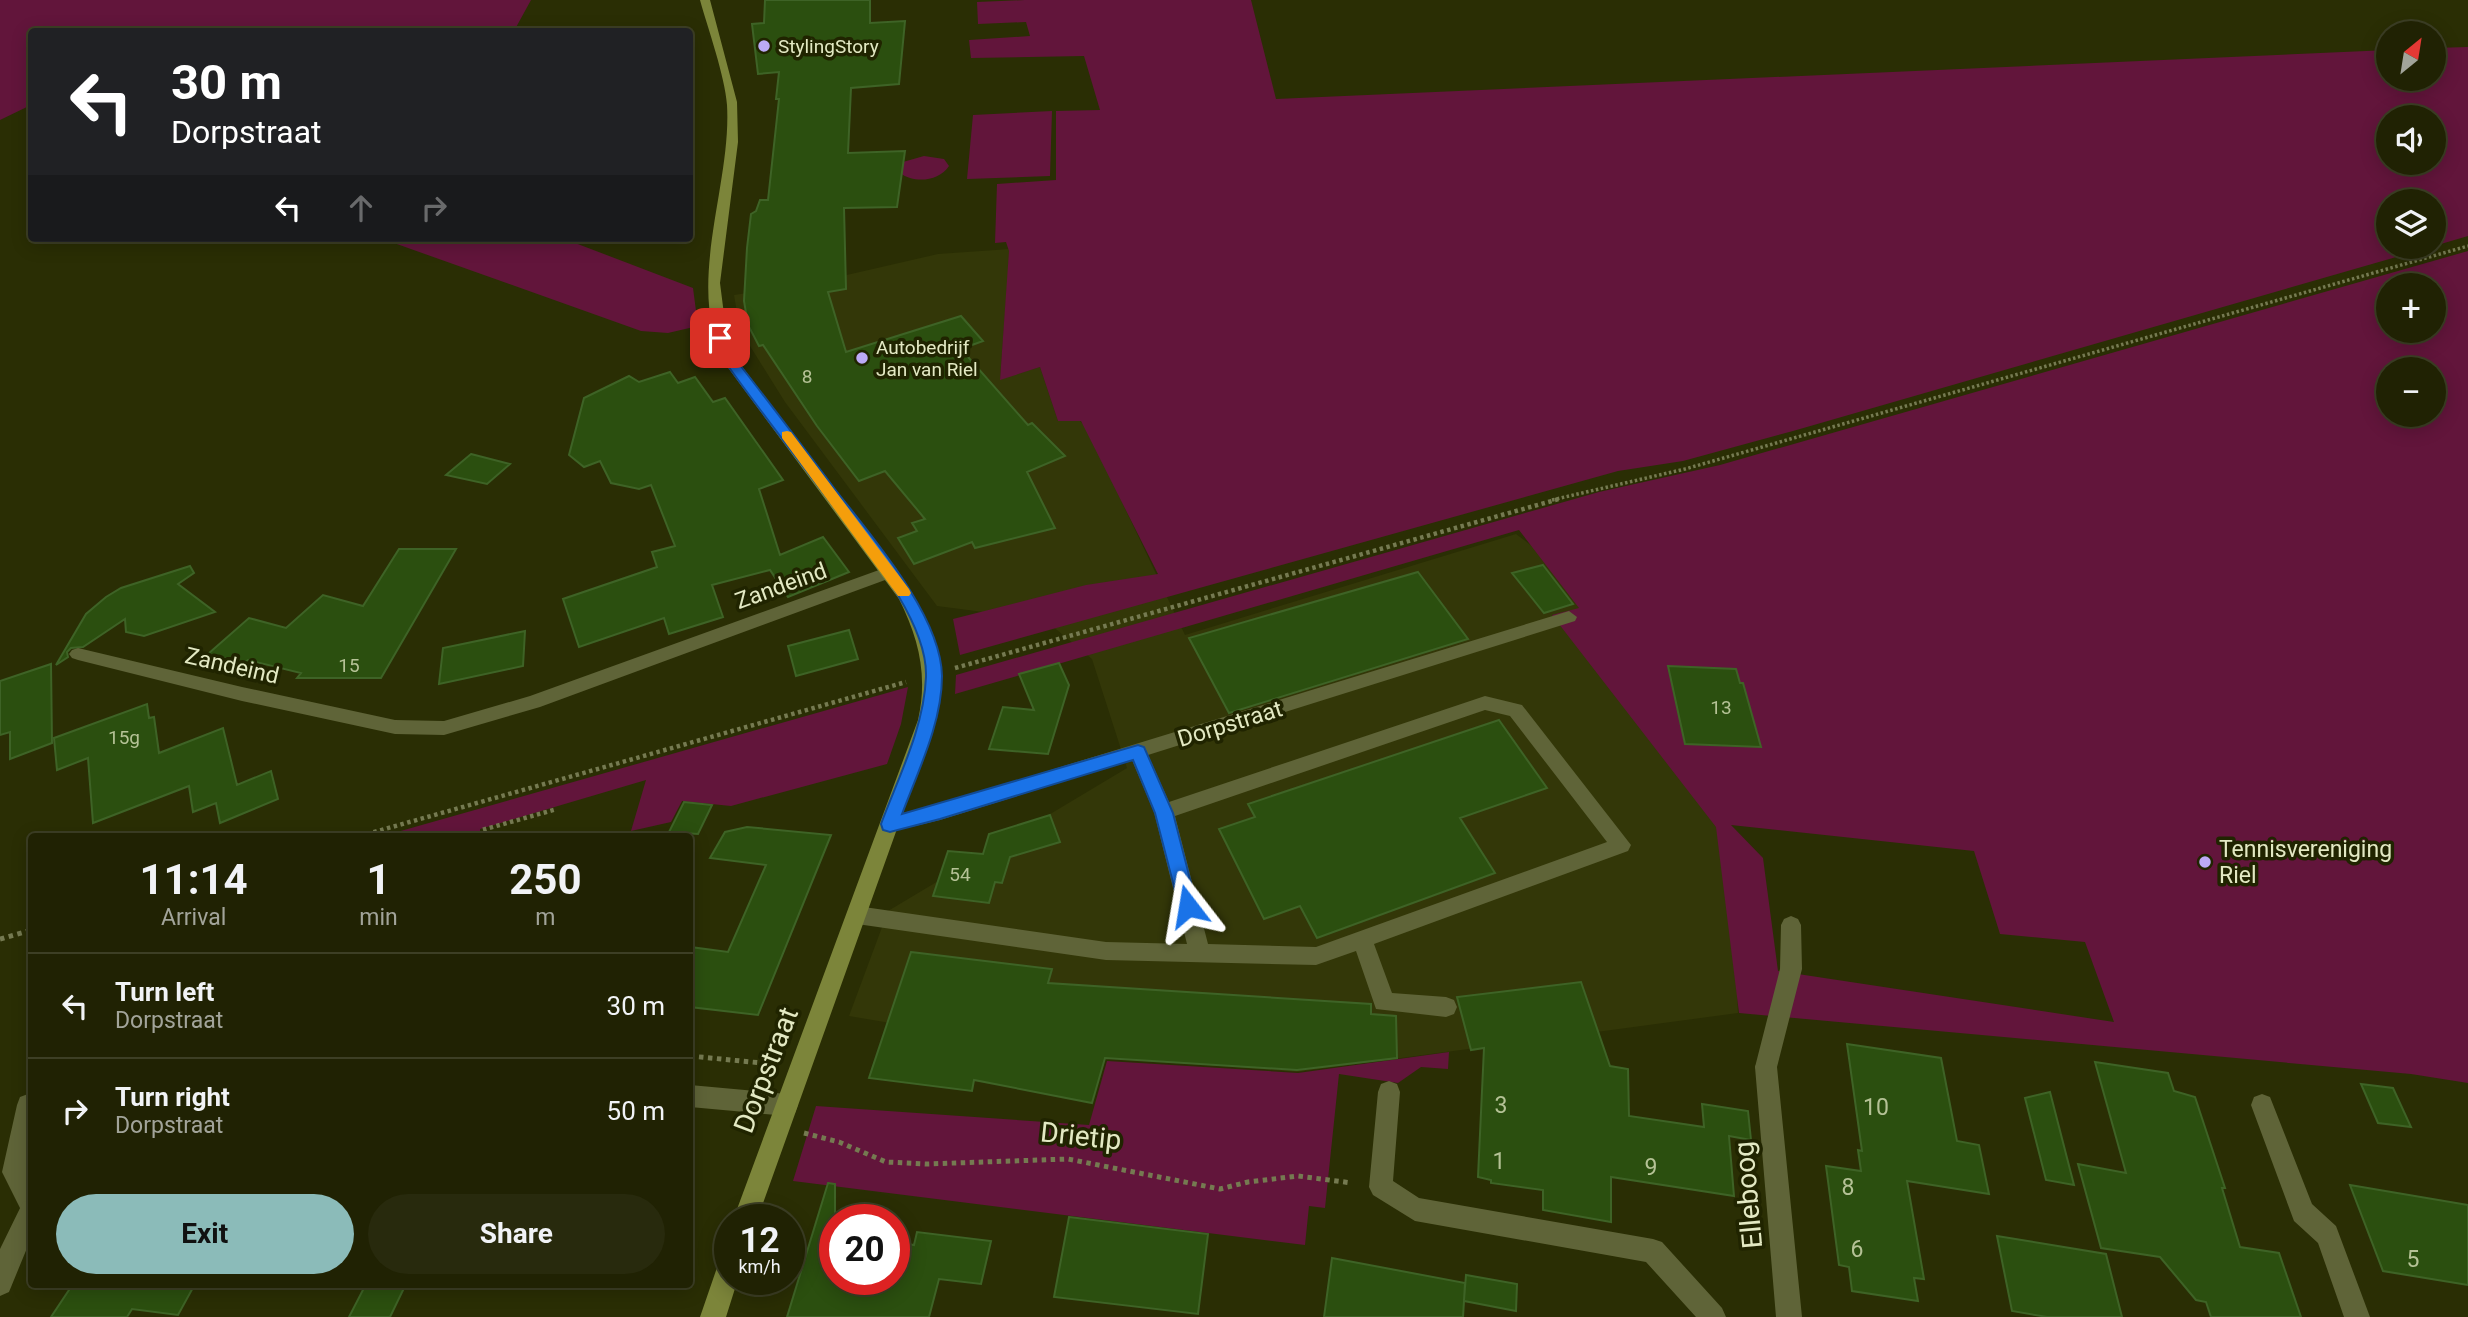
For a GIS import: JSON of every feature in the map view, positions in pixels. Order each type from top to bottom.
[{"type":"street","points":[[705,0],[719,55],[725,67],[732,102],[733,125],[714,284],[720,338],[734,366],[890,572]]},
{"type":"street","name":"Zandeind","points":[[78,654],[242,694],[396,727],[444,727],[534,702],[890,572]]},
{"type":"street","name":"Dorpstraat","points":[[751,1204],[927,720],[934,674],[924,630],[890,572]]},
{"type":"street","name":"Dorpstraat","points":[[890,824],[940,812],[1138,752],[1569,617]]},
{"type":"street","points":[[857,915],[1106,951],[1316,956],[1621,845],[1516,710],[1485,703],[1164,813]]},
{"type":"street","points":[[1138,752],[1164,813],[1200,953]]},
{"type":"street","name":"Elleboog","points":[[1789,1317],[1766,1066],[1791,969],[1791,925]]},
{"type":"street","points":[[1362,939],[1384,1002],[1446,1007]]},
{"type":"street","points":[[1389,1092],[1381,1187],[1415,1209],[1653,1251],[1713,1317]]},
{"type":"street","points":[[693,1096],[787,1105]]},
{"type":"street","points":[[28,1105],[15,1172],[28,1197]]},
{"type":"street","points":[[2262,1105],[2303,1212],[2327,1235],[2357,1317]]},
{"type":"street","points":[[0,1283],[8,1243],[28,1217]]},
{"type":"street","points":[[712,1317],[720,1295]]},
{"type":"path","points":[[371,833],[1589,489],[1685,470],[2468,246]]},
{"type":"path","points":[[482,833],[482,830],[557,809]]},
{"type":"path","points":[[0,939],[28,931]]},
{"type":"path","points":[[693,1056],[801,1067]]},
{"type":"path","name":"Drietip","points":[[778,1127],[839,1142],[886,1162],[927,1164],[1068,1159],[1220,1189],[1298,1175],[1381,1187]]},
{"type":"shaded area","points":[[0,0],[531,0],[516,28],[28,28],[28,106],[0,120]]},
{"type":"shaded area","points":[[1251,0],[1276,99],[2376,51],[2376,91],[2446,91],[2446,48],[2468,47],[2468,236],[2446,242],[2446,189],[2376,189],[2376,259],[2389,259],[1793,431],[1683,461],[1618,471],[960,655],[953,619],[1086,585],[1158,574],[1081,421],[1058,421],[1040,367],[1000,380],[1009,251],[1006,242],[995,243],[997,184],[1056,180],[1056,111],[1100,110],[1084,56],[971,58],[969,40],[1030,36],[1026,22],[978,24],[977,2]]},
{"type":"shaded area","points":[[1052,111],[1050,176],[967,179],[973,115]]},
{"type":"shaded area","points":[[924,156],[944,159],[949,166],[933,178],[919,180],[900,173],[903,162]]},
{"type":"shaded area","points":[[391,242],[572,242],[693,288],[698,326],[668,333],[641,331]]},
{"type":"shaded area","points":[[1010,249],[1000,379],[1040,367],[1058,421],[1080,421],[1087,428],[1185,635],[1516,534],[1579,582],[1730,835],[1738,1013],[1297,1072],[1085,1056],[849,1016],[888,911],[1127,768],[1092,659],[1045,620],[937,606],[785,402],[740,330],[734,295],[812,283],[938,254]]},
{"type":"shaded area","points":[[2468,251],[2468,1083],[2411,1074],[1739,1013],[1716,827],[1552,615],[1579,608],[1519,530],[955,694],[956,675],[1599,492],[1720,465],[2376,277],[2376,343],[2446,343],[2446,273],[2391,273]],"holes":[[[1731,825],[1974,851],[2000,934],[2085,942],[2114,1022],[1778,971],[1763,858]]]},
{"type":"shaded area","points":[[908,687],[901,724],[887,764],[731,806],[682,801],[671,822],[631,831],[646,780],[480,829],[480,833],[394,833]]},
{"type":"shaded area","points":[[1449,1052],[1448,1069],[1421,1067],[1398,1083],[1339,1074],[1325,1208],[1309,1206],[1305,1245],[793,1181],[816,1106],[1089,1125],[1107,1061],[1298,1073]]},
{"type":"building","points":[[765,0],[870,0],[870,23],[905,21],[899,84],[851,88],[848,153],[905,151],[897,207],[844,208],[846,289],[828,292],[846,352],[961,316],[983,341],[961,349],[1028,425],[1032,423],[1065,456],[1027,472],[1055,528],[975,548],[972,542],[914,564],[898,538],[917,531],[912,523],[925,519],[885,471],[859,481],[817,426],[763,345],[759,346],[748,325],[744,301],[751,214],[756,211],[760,200],[768,200],[779,99],[776,99],[779,72],[758,74],[752,24],[764,23]]},
{"type":"building","points":[[670,372],[678,383],[695,377],[713,402],[725,398],[783,480],[759,489],[780,555],[823,537],[849,572],[788,597],[770,570],[712,585],[723,617],[669,634],[664,618],[579,647],[563,599],[657,567],[652,552],[675,546],[651,485],[639,489],[611,483],[600,461],[584,467],[569,455],[584,398],[629,376],[639,382]]},
{"type":"building","points":[[471,454],[510,464],[487,484],[446,475]]},
{"type":"building","points":[[399,549],[456,549],[381,678],[297,678],[301,673],[248,660],[244,663],[208,654],[249,618],[286,628],[323,595],[363,606]]},
{"type":"building","points":[[1543,565],[1573,604],[1544,613],[1512,573]]},
{"type":"building","points":[[190,566],[194,573],[178,584],[215,612],[144,636],[126,632],[125,619],[83,647],[71,648],[67,652],[68,657],[56,665],[86,614],[106,597],[121,588]]},
{"type":"building","points":[[1418,572],[1468,639],[1229,713],[1189,638]]},
{"type":"building","points":[[849,630],[858,659],[796,676],[788,646]]},
{"type":"building","points":[[525,631],[523,666],[439,684],[443,648]]},
{"type":"building","points":[[1059,663],[1069,685],[1048,754],[989,749],[1003,707],[1034,710],[1019,674]]},
{"type":"building","points":[[51,664],[52,743],[10,759],[10,732],[0,735],[0,681]]},
{"type":"building","points":[[1668,666],[1736,669],[1740,683],[1743,683],[1761,747],[1685,744]]},
{"type":"building","points":[[147,704],[149,718],[154,717],[159,753],[223,728],[237,785],[271,771],[278,799],[220,823],[216,803],[193,812],[189,786],[93,823],[88,758],[57,770],[54,738]]},
{"type":"building","points":[[1499,720],[1547,788],[1460,818],[1495,873],[1317,938],[1300,906],[1264,919],[1219,829],[1255,817],[1248,804]]},
{"type":"building","points":[[684,802],[712,805],[698,834],[669,832]]},
{"type":"building","points":[[1050,815],[1060,842],[1010,857],[1002,883],[995,882],[989,903],[933,896],[948,851],[983,854],[989,834]]},
{"type":"building","points":[[747,827],[831,835],[758,1015],[693,1007],[693,947],[728,952],[766,865],[710,858],[725,832]]},
{"type":"building","points":[[911,952],[1052,969],[1048,983],[1371,1004],[1371,1014],[1396,1016],[1397,1058],[1297,1070],[1105,1058],[1092,1103],[974,1080],[972,1091],[869,1078]]},
{"type":"building","points":[[1581,982],[1610,1066],[1628,1069],[1629,1116],[1704,1127],[1702,1104],[1748,1111],[1751,1140],[1729,1136],[1734,1196],[1611,1177],[1611,1222],[1543,1210],[1543,1190],[1491,1183],[1491,1180],[1478,1177],[1484,1048],[1471,1050],[1457,997]]},
{"type":"building","points":[[1847,1044],[1941,1058],[1957,1141],[1979,1145],[1989,1194],[1907,1181],[1924,1279],[1914,1278],[1918,1301],[1852,1291],[1849,1267],[1839,1265],[1826,1166],[1861,1171],[1858,1150],[1862,1151]]},
{"type":"building","points":[[2095,1062],[2168,1073],[2174,1091],[2195,1097],[2225,1188],[2222,1188],[2240,1247],[2279,1253],[2301,1317],[2211,1317],[2206,1302],[2196,1300],[2160,1257],[2101,1248],[2078,1164],[2126,1173]]},
{"type":"building","points":[[2361,1084],[2393,1088],[2411,1127],[2378,1123]]},
{"type":"building","points":[[2050,1092],[2074,1185],[2046,1180],[2025,1098]]},
{"type":"building","points":[[828,1183],[835,1184],[835,1204],[822,1204]]},
{"type":"building","points":[[2350,1185],[2468,1205],[2468,1285],[2383,1271]]},
{"type":"building","points":[[819,1212],[819,1295],[910,1295],[910,1244],[914,1245],[917,1232],[991,1241],[981,1284],[939,1279],[929,1317],[787,1317],[794,1295],[805,1295],[805,1258]]},
{"type":"building","points":[[1069,1217],[1208,1234],[1198,1314],[1054,1297]]},
{"type":"building","points":[[1997,1236],[2106,1254],[2122,1317],[2047,1317],[2012,1311]]},
{"type":"building","points":[[1332,1258],[1465,1283],[1464,1300],[1466,1275],[1517,1284],[1516,1311],[1464,1301],[1463,1317],[1324,1317]]},
{"type":"building","points":[[70,1288],[193,1288],[178,1315],[132,1309],[127,1317],[51,1317]]},
{"type":"building","points":[[364,1288],[404,1288],[390,1317],[349,1317]]},
{"type":"slow traffic","points":[[787,435],[904,593]]},
{"type":"place","name":"StylingStory","points":[[764,46]]},
{"type":"place","name":"Autobedrijf Jan van Riel","points":[[862,358]]},
{"type":"place","name":"Tennisvereniging Riel","points":[[2205,862]]},
{"type":"route","points":[[720,338],[734,366],[890,572],[924,630],[934,674],[932,693],[927,720],[890,824],[940,812],[1138,752],[1164,813],[1188,906]]}]
